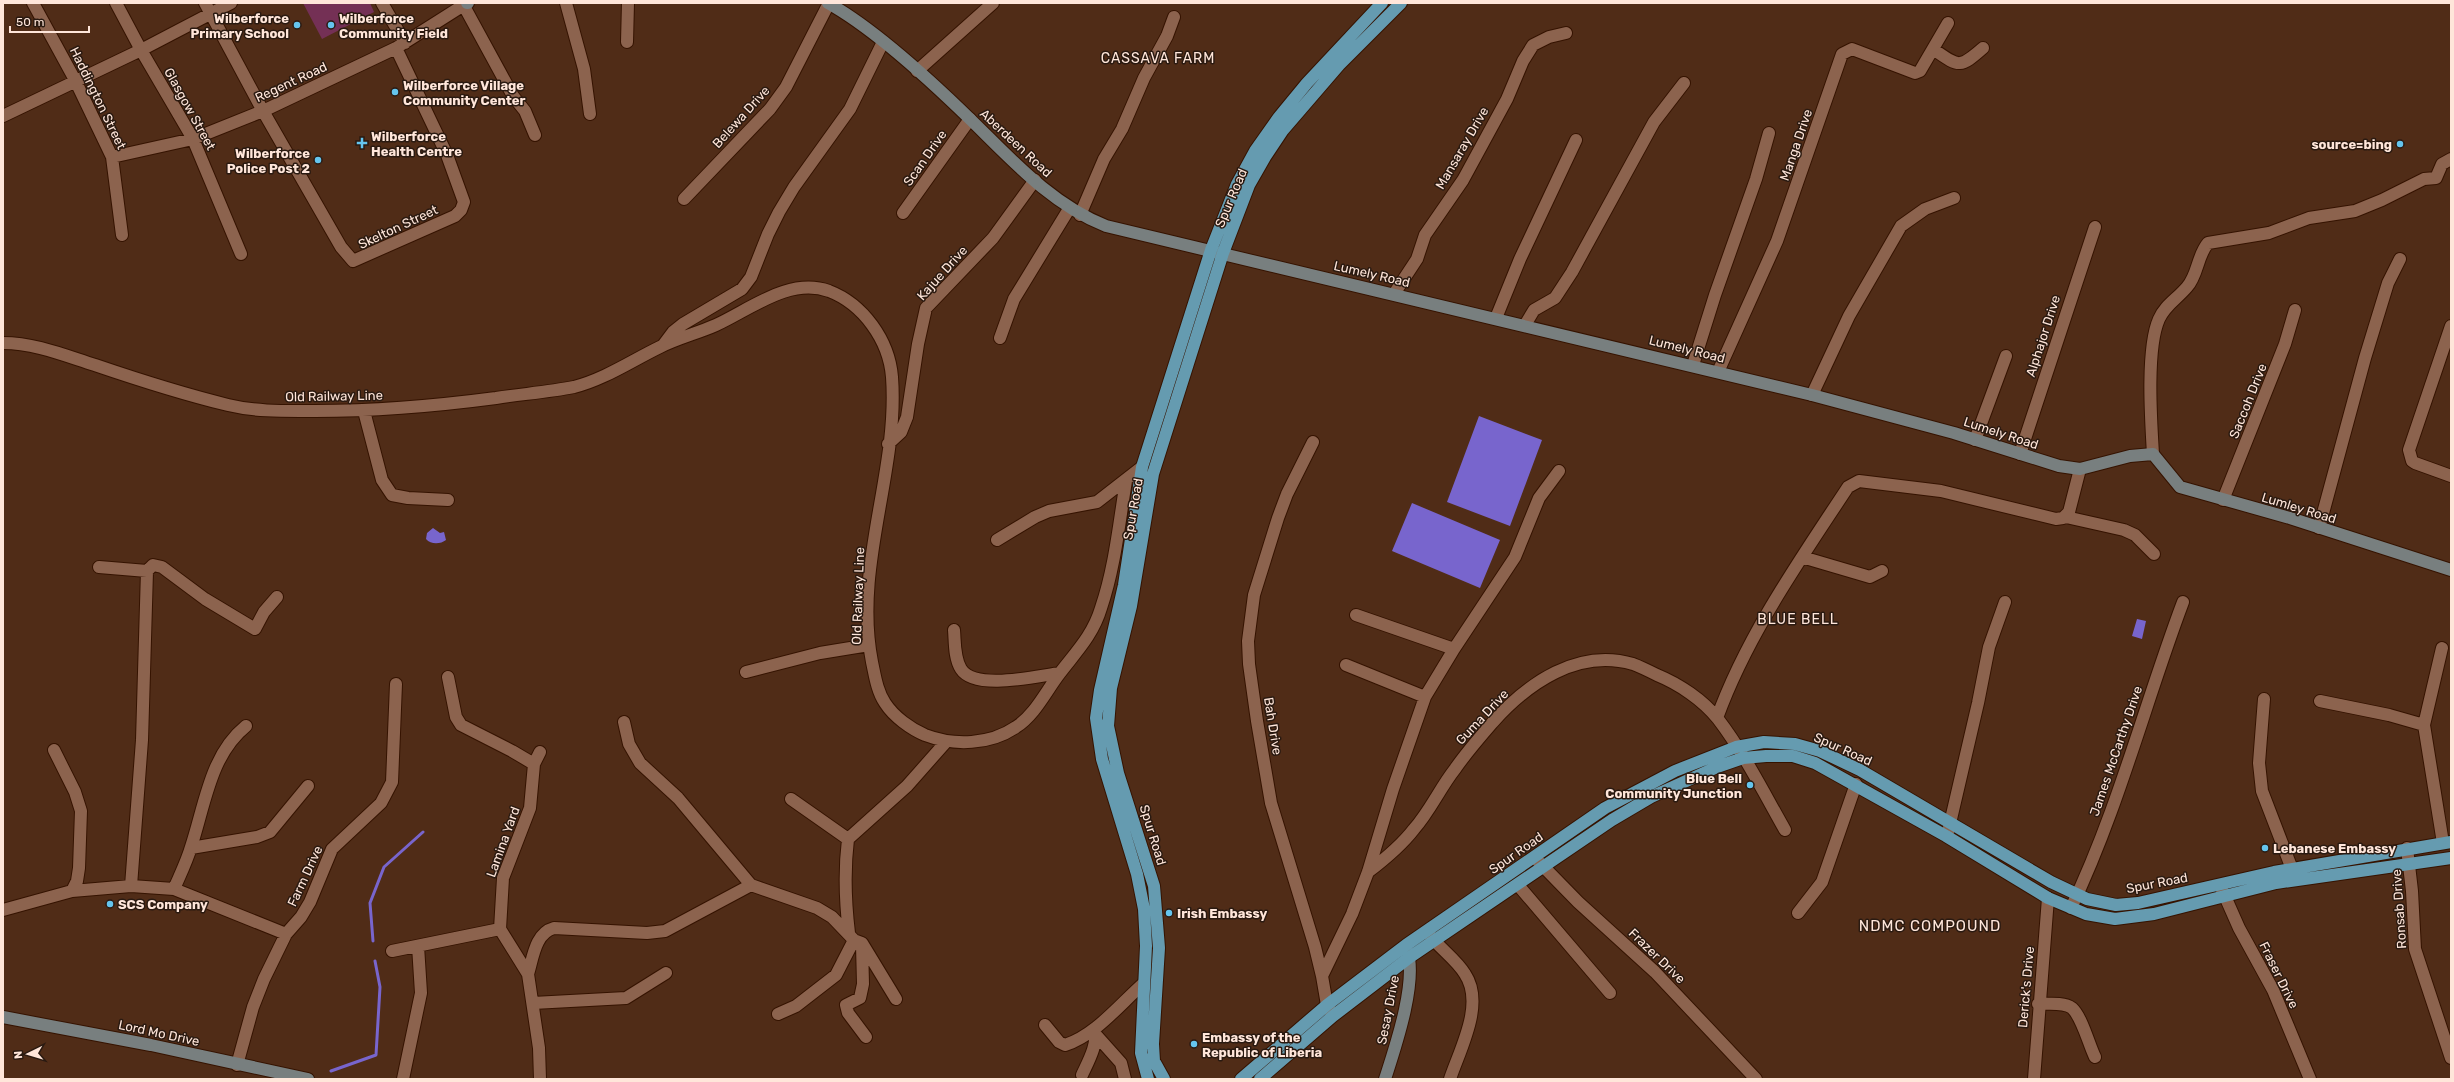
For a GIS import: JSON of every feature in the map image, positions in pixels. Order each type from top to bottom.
[{"type":"main road","name":"Spur Road","points":[[1148,1079],[1141,1053],[1146,946],[1144,909],[1137,874],[1102,760],[1096,718],[1100,690],[1124,585],[1142,467],[1217,252],[1264,157],[1335,61],[1382,3]]},
{"type":"main road","name":"Spur Road","points":[[1335,61],[1401,3]]},
{"type":"main road","name":"Spur Road","points":[[1164,1079],[1154,1061],[1153,1044],[1159,948],[1154,886],[1114,756],[1108,726],[1109,705],[1131,606],[1153,474],[1217,252]]},
{"type":"main road","name":"Spur Road","points":[[1241,1079],[1333,1016],[1410,957],[1434,941],[1496,891],[1534,857],[1606,808],[1674,771],[1736,747],[1764,742],[1795,744],[1820,751],[1860,770],[2051,882],[2087,899],[2116,905],[2222,890],[2275,878],[2451,858]]},
{"type":"main road","points":[[1102,760],[1114,756]]},
{"type":"main road","name":"Spur Road","points":[[1260,1079],[1327,1006],[1426,931],[1496,891],[1518,885],[1612,820],[1672,787],[1743,758],[1793,756],[1815,763],[1856,784],[1946,836],[2048,898],[2086,914],[2115,919],[2132,918],[2154,914],[2222,890]]},
{"type":"main road","points":[[1606,808],[1612,820]]},
{"type":"main road","name":"Spur Road","points":[[2275,878],[2292,869],[2447,842]]},
{"type":"street","name":"Haddington Street","points":[[34,3],[75,80],[112,156],[122,234]]},
{"type":"street","name":"Glasgow Street","points":[[116,3],[141,50],[193,138],[241,254]]},
{"type":"street","points":[[3,116],[75,80],[141,50],[208,8],[231,3]]},
{"type":"street","points":[[382,3],[400,46]]},
{"type":"street","points":[[566,3],[584,69],[590,114]]},
{"type":"street","points":[[627,42],[628,3]]},
{"type":"street","name":"Aberdeen Road","points":[[829,3],[883,42],[1069,209],[1080,215],[1138,235],[1217,252]]},
{"type":"street","name":"Belewa Drive","points":[[684,199],[774,104],[786,87],[829,3]]},
{"type":"street","points":[[917,72],[993,3]]},
{"type":"street","points":[[467,4],[513,96],[525,111],[535,135]]},
{"type":"street","name":"Regent Road","points":[[112,156],[193,138],[263,111],[400,46],[467,4]]},
{"type":"street","name":"Skelton Street","points":[[208,8],[263,111],[341,247],[353,261],[455,216],[461,210],[464,202],[463,193],[400,46]]},
{"type":"street","points":[[1080,215],[1104,159],[1122,129],[1144,78],[1166,36],[1174,17]]},
{"type":"street","name":"Manga Drive","points":[[1718,372],[1782,228],[1842,54],[1852,49],[1915,74],[1920,71],[1948,23]]},
{"type":"street","name":"Mansaray Drive","points":[[1394,294],[1417,259],[1425,235],[1463,180],[1507,99],[1523,61],[1534,45],[1549,37],[1566,33]]},
{"type":"street","name":"Old Railway Line","points":[[664,344],[683,324],[742,289],[751,277],[768,234],[779,212],[794,187],[850,109],[883,42]]},
{"type":"street","points":[[1933,49],[1956,64],[1966,63],[1983,48]]},
{"type":"street","points":[[1525,325],[1534,310],[1551,301],[1560,291],[1620,186],[1654,122],[1684,83]]},
{"type":"street","name":"Scan Drive","points":[[903,213],[970,119]]},
{"type":"street","points":[[1693,365],[1715,295],[1756,180],[1769,133]]},
{"type":"street","points":[[1496,318],[1520,259],[1576,140]]},
{"type":"street","points":[[2153,454],[2152,372],[2158,320],[2169,303],[2187,287],[2203,249],[2208,243],[2269,233],[2308,218],[2355,211],[2382,200],[2424,179],[2436,178],[2442,164],[2451,159]]},
{"type":"street","name":"Kajue Drive","points":[[888,444],[901,432],[907,417],[918,344],[926,308],[993,238],[1035,180]]},
{"type":"street","points":[[1812,395],[1849,316],[1901,226],[1925,209],[1954,198]]},
{"type":"street","points":[[1000,338],[1014,299],[1069,209]]},
{"type":"street","name":"Alphajor Drive","points":[[2020,454],[2095,227]]},
{"type":"street","name":"Lumely Road","points":[[1217,252],[1693,365],[1812,395],[1975,440],[2059,466],[2080,470],[2130,456],[2153,454]]},
{"type":"street","points":[[2319,528],[2365,358],[2388,283],[2400,259]]},
{"type":"street","name":"Old Railway Line","points":[[3,343],[38,347],[169,389],[232,406],[260,411],[364,411],[429,407],[575,386],[614,372],[664,344],[695,335],[774,295],[796,288],[815,287],[848,299],[860,309],[876,331],[887,353],[892,374],[891,428],[869,577],[869,645],[876,683],[885,704],[898,718],[918,732],[945,743],[993,738],[1017,727],[1033,712],[1060,673],[1094,630],[1111,570],[1126,481]]},
{"type":"street","name":"Saccoh Drive","points":[[2223,500],[2280,357],[2295,310]]},
{"type":"street","points":[[2451,326],[2409,450],[2412,461],[2415,464],[2451,476]]},
{"type":"street","points":[[1975,440],[2006,356]]},
{"type":"street","points":[[364,411],[382,480],[392,495],[408,498],[448,500]]},
{"type":"street","name":"Bah Drive","points":[[1313,442],[1287,494],[1278,518],[1254,595],[1248,641],[1249,664],[1256,714],[1271,803],[1322,976],[1327,1006],[1333,1016]]},
{"type":"street","name":"Lumley Road","points":[[2153,454],[2180,487],[2319,528],[2451,570]]},
{"type":"street","points":[[997,540],[1035,517],[1049,511],[1097,502],[1126,481],[1142,467]]},
{"type":"street","points":[[2066,517],[2080,470]]},
{"type":"street","points":[[1322,976],[1352,914],[1368,872],[1393,788],[1425,697],[1454,649],[1515,556],[1539,498],[1559,471]]},
{"type":"street","points":[[1717,718],[1734,678],[1802,557],[1848,487],[1859,481],[1941,491],[2056,519],[2066,517],[2124,530],[2135,535],[2154,554]]},
{"type":"street","points":[[1802,557],[1870,577],[1882,572]]},
{"type":"street","points":[[131,886],[142,740],[147,571],[153,565],[162,568],[205,599],[255,629],[264,612],[277,597]]},
{"type":"street","points":[[99,567],[147,571]]},
{"type":"street","points":[[1946,836],[1951,824],[1989,647],[2005,602]]},
{"type":"street","name":"James McCarthy Drive","points":[[2071,908],[2126,767],[2183,602]]},
{"type":"street","points":[[1356,615],[1454,649]]},
{"type":"street","points":[[954,630],[960,668],[968,677],[981,680],[1000,680],[1060,673]]},
{"type":"street","points":[[746,672],[820,653],[869,645]]},
{"type":"street","points":[[2442,648],[2424,725],[2447,842]]},
{"type":"street","name":"Guma Drive","points":[[1368,872],[1392,854],[1415,828],[1455,769],[1493,722],[1531,688],[1567,666],[1596,660],[1633,664],[1668,680],[1703,704],[1717,718],[1736,747],[1785,830]]},
{"type":"street","points":[[1346,666],[1425,697]]},
{"type":"street","points":[[448,677],[456,717],[461,725],[534,764]]},
{"type":"street","name":"Farm Drive","points":[[236,1064],[253,1008],[286,934],[301,917],[310,902],[332,849],[385,797],[392,782],[394,769],[393,722],[396,684]]},
{"type":"street","points":[[2264,699],[2259,777],[2272,820],[2292,869]]},
{"type":"street","points":[[2320,701],[2388,715],[2424,725]]},
{"type":"street","points":[[624,722],[629,744],[640,763],[678,798],[751,885],[817,908],[832,917],[855,939],[896,999]]},
{"type":"street","points":[[174,889],[191,848],[216,764],[236,734],[246,726]]},
{"type":"street","points":[[866,1037],[848,1013],[846,1005],[860,998],[863,984],[844,886],[848,839],[907,786],[945,743]]},
{"type":"street","points":[[54,750],[75,792],[81,811],[79,868],[77,880],[72,891]]},
{"type":"street","name":"Lamina Yard","points":[[500,929],[503,878],[530,808],[534,764],[540,752]]},
{"type":"street","points":[[1798,913],[1822,882],[1856,784]]},
{"type":"street","points":[[191,848],[235,841],[270,832],[308,786]]},
{"type":"street","points":[[791,799],[848,839]]},
{"type":"street","name":"Ronsab Drive","points":[[2407,848],[2415,949],[2451,1058]]},
{"type":"street","name":"Frazer Drive","points":[[1534,857],[1578,902],[1655,972],[1756,1079]]},
{"type":"street","points":[[528,974],[539,939],[545,930],[554,928],[647,933],[665,931],[751,885]]},
{"type":"street","points":[[1518,885],[1610,993]]},
{"type":"street","points":[[3,910],[72,891],[131,886],[174,889],[286,934]]},
{"type":"street","name":"Fraser Drive","points":[[2222,890],[2239,928],[2273,990],[2310,1079]]},
{"type":"street","name":"Derick's Drive","points":[[2034,1079],[2038,1004],[2048,898]]},
{"type":"street","points":[[392,951],[500,929],[528,974],[533,1003],[540,1065],[540,1079]]},
{"type":"street","points":[[1426,931],[1465,973],[1472,987],[1472,1007],[1450,1079]]},
{"type":"street","points":[[778,1014],[796,1006],[836,975],[855,939]]},
{"type":"street","name":"Sesay Drive","points":[[1385,1079],[1405,1008],[1410,957],[1406,945]]},
{"type":"street","points":[[403,1079],[421,993],[418,946]]},
{"type":"street","points":[[533,1003],[626,998],[666,973]]},
{"type":"street","points":[[1045,1025],[1059,1042],[1065,1045],[1095,1031],[1144,983]]},
{"type":"street","points":[[2038,1004],[2062,1004],[2072,1008],[2078,1016],[2095,1058]]},
{"type":"street","name":"Lord Mo Drive","points":[[3,1017],[136,1042],[308,1079]]},
{"type":"street","points":[[1082,1075],[1088,1062],[1095,1031]]},
{"type":"street","points":[[1095,1031],[1121,1063],[1125,1079]]},
{"type":"shaded area","name":"Wilberforce Community Field","points":[[303,3],[370,3],[374,12],[322,39]]},
{"type":"shaded area","points":[[1479,416],[1542,440],[1510,526],[1447,502]]},
{"type":"shaded area","points":[[1412,503],[1500,540],[1480,588],[1392,551]]},
{"type":"shaded area","points":[[433,528],[440,533],[444,532],[446,540],[436,543],[428,541],[426,539],[427,533]]},
{"type":"shaded area","points":[[2137,619],[2146,621],[2142,639],[2132,636]]},
{"type":"waterway","points":[[373,941],[370,903],[384,867],[423,832]]},
{"type":"waterway","points":[[331,1071],[376,1055],[380,987],[375,961]]},
{"type":"place","name":"Wilberforce Primary School","points":[[297,25]]},
{"type":"place","name":"Wilberforce Community Field","points":[[331,25]]},
{"type":"place","name":"Wilberforce Village Community Center","points":[[395,92]]},
{"type":"place","name":"Wilberforce Health Centre","points":[[362,143]]},
{"type":"place","name":"source=bing","points":[[2400,144]]},
{"type":"place","name":"Wilberforce Police Post 2","points":[[318,160]]},
{"type":"place","name":"Blue Bell Community Junction","points":[[1750,785]]},
{"type":"place","name":"Lebanese Embassy","points":[[2265,848]]},
{"type":"place","name":"SCS Company","points":[[110,904]]},
{"type":"place","name":"Irish Embassy","points":[[1169,913]]},
{"type":"place","name":"Embassy of the Republic of Liberia","points":[[1194,1044]]},
{"type":"district","name":"CASSAVA FARM","points":[[1158,58]]},
{"type":"district","name":"BLUE BELL","points":[[1798,619]]},
{"type":"district","name":"NDMC COMPOUND","points":[[1930,926]]}]
